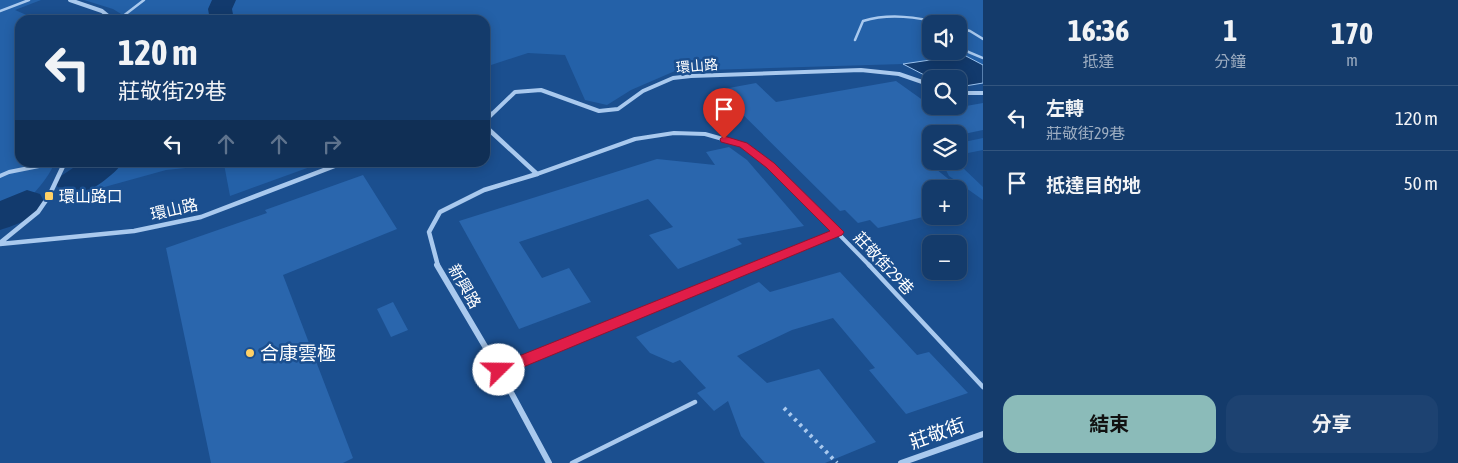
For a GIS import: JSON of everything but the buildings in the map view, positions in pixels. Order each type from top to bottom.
[{"type":"street","points":[[70,0],[102,10],[108,15]]},
{"type":"street","name":"環山路","points":[[490,115],[515,92],[541,90],[599,111],[618,109],[643,91],[673,78],[691,76],[861,70],[899,74],[922,83]]},
{"type":"street","points":[[967,93],[983,93]]},
{"type":"street","points":[[490,131],[538,174]]},
{"type":"street","points":[[0,243],[38,212],[49,196],[62,167]]},
{"type":"street","name":"環山路","points":[[0,243],[134,231],[200,217],[331,167]]},
{"type":"street","name":"新興路","points":[[538,174],[484,190],[440,212],[429,232],[435,262],[499,370],[549,463]]},
{"type":"street","name":"莊敬街","points":[[901,463],[983,434]]},
{"type":"lane","points":[[0,11],[30,0]]},
{"type":"lane","points":[[124,15],[144,0]]},
{"type":"lane","points":[[855,40],[863,20],[876,16],[922,20]]},
{"type":"lane","points":[[967,30],[983,39]]},
{"type":"lane","points":[[967,51],[983,58]]},
{"type":"lane","name":"莊敬街29巷","points":[[538,174],[635,139],[674,133],[705,134],[744,145],[771,165],[838,232],[983,386]]},
{"type":"lane","points":[[0,176],[38,167]]},
{"type":"lane","points":[[499,370],[838,232]]},
{"type":"lane","points":[[572,463],[695,402]]},
{"type":"path","points":[[784,408],[837,463]]},
{"type":"shaded area","points":[[0,0],[41,0],[15,10],[26,15],[15,15],[15,167],[52,167],[39,187],[0,226]]},
{"type":"shaded area","points":[[84,0],[983,0],[983,65],[967,57],[967,15],[922,15],[922,60],[930,60],[903,64],[675,71],[631,90],[607,105],[585,100],[565,55],[528,53],[490,65],[490,15],[123,15],[113,9]]},
{"type":"shaded area","points":[[967,57],[983,65],[983,83],[967,86],[967,70],[922,70],[922,74],[903,64],[930,60],[967,60]]},
{"type":"shaded area","points":[[983,138],[983,150],[967,153],[967,141]]},
{"type":"shaded area","points":[[74,167],[195,167],[166,170],[72,196],[72,171]]},
{"type":"shaded area","points":[[225,167],[310,167],[230,196]]},
{"type":"shaded area","points":[[946,170],[965,170],[983,187],[983,200],[967,189],[967,180],[955,180],[949,176]]},
{"type":"waterway","points":[[221,15],[220,9],[224,0]]},
{"type":"waterway","points":[[73,184],[99,167]]},
{"type":"waterway","points":[[0,217],[27,203]]},
{"type":"place","name":"環山路口","points":[[49,196]]},
{"type":"place","name":"合康雲極","points":[[250,353]]},
{"type":"route","points":[[499,370],[838,232],[771,165],[744,145],[724,139]]}]
